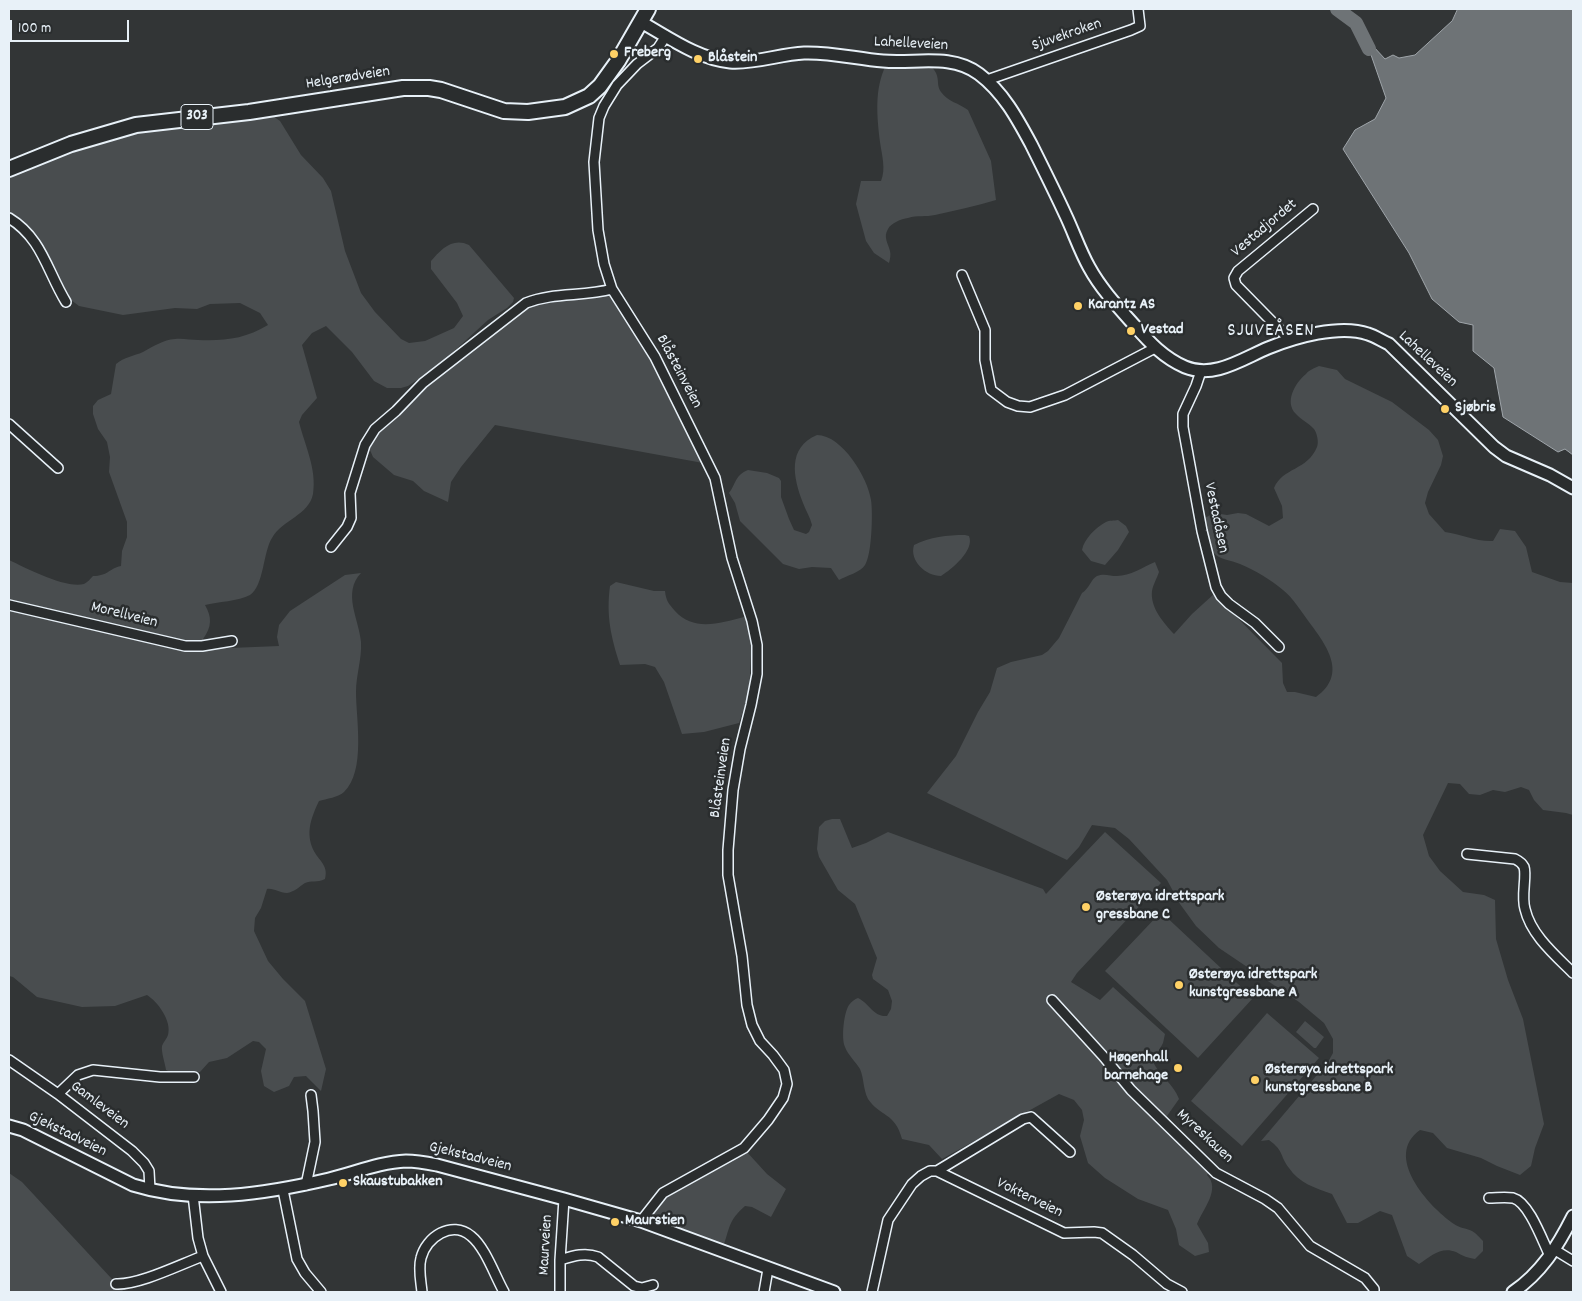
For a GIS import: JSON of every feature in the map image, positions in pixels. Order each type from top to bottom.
[{"type":"main road","name":"Helgerødveien","points":[[9,169],[71,144],[136,125],[249,112],[403,88],[441,90],[504,111],[528,112],[565,107],[588,96],[600,86],[618,61],[648,9]]},
{"type":"street","name":"Sjuvekroken","points":[[987,80],[1140,26],[1138,9]]},
{"type":"street","name":"Lahelleveien","points":[[641,22],[692,50],[714,59],[730,62],[803,53],[826,53],[884,61],[942,61],[966,67],[987,80],[1008,104],[1053,188],[1083,255],[1112,302],[1155,348],[1177,364],[1192,370],[1212,371],[1290,340],[1323,332],[1341,330],[1368,334],[1389,344],[1494,447],[1506,456],[1550,475],[1573,488]]},
{"type":"street","name":"Blåsteinveien","points":[[641,1222],[657,1199],[671,1187],[724,1161],[744,1148],[768,1120],[783,1098],[787,1084],[784,1070],[760,1041],[752,1025],[747,1006],[742,956],[728,875],[728,841],[733,790],[756,674],[757,645],[752,621],[732,558],[715,478],[655,357],[612,289],[599,239],[594,162],[599,118],[617,85],[638,64],[658,48],[666,36]]},
{"type":"street","name":"Vestadjordet","points":[[1290,340],[1236,285],[1234,278],[1238,271],[1313,208]]},
{"type":"street","points":[[9,218],[23,228],[32,238],[66,302]]},
{"type":"street","points":[[962,275],[985,330],[985,360],[992,390],[1012,404],[1030,407],[1065,395],[1155,348]]},
{"type":"street","points":[[331,547],[347,527],[351,518],[350,494],[369,438],[375,429],[396,411],[423,383],[526,303],[538,298],[600,292],[612,289]]},
{"type":"street","name":"Vestadåsen","points":[[1200,371],[1196,386],[1183,414],[1183,427],[1194,496],[1216,587],[1229,604],[1255,623],[1279,647]]},
{"type":"street","points":[[9,424],[58,468]]},
{"type":"street","name":"Morellveien","points":[[9,605],[185,646],[202,646],[232,641]]},
{"type":"street","points":[[1467,854],[1515,859],[1522,863],[1524,868],[1524,909],[1531,924],[1543,941],[1573,973]]},
{"type":"street","name":"Myreskauen","points":[[1052,1000],[1131,1090],[1216,1173],[1278,1208],[1310,1246],[1365,1278],[1374,1289],[1374,1292]]},
{"type":"street","name":"Gamleveien","points":[[9,1060],[58,1094],[132,1151],[144,1163],[150,1177],[150,1190]]},
{"type":"street","points":[[58,1094],[78,1075],[92,1070],[154,1076],[194,1077]]},
{"type":"street","points":[[306,1184],[315,1142],[311,1095]]},
{"type":"street","points":[[872,1292],[888,1220],[912,1184],[921,1176],[930,1171],[938,1171],[1023,1119],[1031,1117],[1070,1152]]},
{"type":"street","name":"Gjekstadveien","points":[[9,1126],[23,1130],[114,1176],[150,1190],[192,1195],[242,1195],[283,1190],[408,1161],[437,1165],[641,1222],[768,1270],[834,1292]]},
{"type":"street","name":"Vokterveien","points":[[938,1171],[1064,1233],[1094,1232],[1102,1234],[1133,1254],[1167,1284],[1182,1292]]},
{"type":"street","points":[[283,1190],[297,1259],[306,1275],[321,1292]]},
{"type":"street","points":[[192,1195],[198,1238],[203,1256],[221,1292]]},
{"type":"street","points":[[1489,1198],[1514,1198],[1531,1216],[1553,1253],[1573,1261]]},
{"type":"street","name":"Maurveien","points":[[560,1292],[564,1199]]},
{"type":"street","points":[[1513,1292],[1526,1283],[1553,1253],[1573,1216]]},
{"type":"street","points":[[422,1292],[420,1269],[421,1258],[426,1246],[438,1234],[454,1229],[465,1231],[473,1237],[504,1292]]},
{"type":"street","points":[[560,1260],[574,1255],[591,1254],[598,1257],[634,1286],[642,1288],[653,1285]]},
{"type":"street","points":[[116,1284],[124,1285],[140,1280],[203,1256]]},
{"type":"street","points":[[764,1292],[768,1270]]},
{"type":"shaded area","points":[[1458,9],[1573,9],[1573,455],[1565,449],[1558,452],[1503,417],[1494,368],[1473,351],[1473,325],[1459,322],[1432,299],[1409,253],[1343,149],[1355,130],[1375,119],[1386,98],[1369,49],[1373,46],[1385,59],[1393,55],[1399,58],[1415,55],[1452,21]]},
{"type":"shaded area","points":[[886,65],[931,66],[936,74],[941,92],[950,100],[968,110],[991,161],[996,200],[935,215],[902,219],[894,223],[889,227],[886,235],[890,252],[889,263],[874,253],[866,241],[856,204],[861,181],[881,181],[883,172],[877,103],[882,74]]},
{"type":"shaded area","points":[[273,116],[280,121],[301,155],[323,178],[331,191],[345,251],[361,293],[375,312],[401,339],[409,343],[425,341],[454,328],[463,316],[457,303],[431,269],[431,261],[439,252],[453,243],[458,242],[469,245],[514,298],[507,308],[488,320],[439,365],[408,386],[401,388],[387,388],[374,381],[352,352],[326,326],[312,333],[302,345],[317,398],[302,415],[299,422],[310,458],[313,476],[314,485],[311,501],[301,512],[282,526],[272,538],[255,591],[240,599],[205,605],[210,622],[203,639],[206,649],[279,646],[277,637],[279,625],[290,611],[345,575],[361,573],[355,581],[352,598],[361,642],[356,686],[358,744],[355,771],[351,783],[342,794],[319,801],[310,829],[310,841],[324,866],[325,879],[307,882],[287,893],[267,889],[261,908],[255,918],[254,931],[268,961],[305,1001],[326,1069],[321,1091],[306,1076],[294,1077],[289,1086],[274,1092],[264,1086],[261,1071],[266,1049],[259,1042],[253,1041],[227,1058],[209,1062],[200,1072],[187,1075],[174,1074],[166,1070],[162,1051],[162,1046],[169,1030],[166,1018],[160,1007],[147,995],[115,1006],[82,1007],[37,997],[13,977],[9,976],[9,560],[46,577],[76,585],[84,584],[93,576],[105,574],[121,566],[122,551],[127,537],[127,522],[109,472],[110,457],[107,442],[98,429],[93,414],[93,406],[98,400],[111,394],[116,364],[166,341],[234,338],[268,325],[260,313],[240,303],[210,304],[197,309],[175,308],[123,315],[79,306],[67,297],[40,239],[25,223],[9,212],[9,174],[31,164],[135,133]]},
{"type":"shaded area","points":[[595,292],[614,296],[657,370],[703,463],[495,425],[451,482],[448,502],[424,491],[413,481],[394,475],[373,457],[370,450],[371,442],[376,436],[442,372],[501,325],[534,303]]},
{"type":"shaded area","points":[[1319,366],[1337,370],[1345,379],[1392,402],[1429,430],[1438,440],[1443,456],[1425,503],[1429,514],[1445,532],[1493,541],[1500,529],[1515,531],[1526,547],[1532,572],[1560,582],[1573,583],[1573,815],[1543,810],[1534,800],[1529,790],[1521,787],[1505,792],[1493,790],[1480,795],[1469,794],[1460,784],[1448,783],[1423,835],[1429,856],[1440,871],[1463,892],[1484,895],[1495,900],[1496,939],[1508,980],[1523,1019],[1544,1124],[1535,1148],[1531,1166],[1520,1175],[1481,1158],[1447,1148],[1433,1133],[1420,1130],[1410,1141],[1406,1153],[1413,1180],[1422,1193],[1444,1216],[1456,1225],[1470,1230],[1483,1241],[1483,1251],[1475,1259],[1446,1250],[1432,1255],[1419,1264],[1407,1256],[1392,1215],[1380,1211],[1358,1223],[1347,1223],[1332,1194],[1298,1178],[1289,1168],[1274,1144],[1269,1140],[1261,1141],[1328,1062],[1333,1053],[1333,1039],[1324,1023],[1299,1002],[1219,948],[1196,926],[1180,904],[1167,880],[1129,839],[1115,828],[1092,825],[1079,847],[1067,860],[927,793],[956,756],[990,692],[997,668],[1011,662],[1042,655],[1048,651],[1059,638],[1082,593],[1095,577],[1100,575],[1127,575],[1155,562],[1159,572],[1152,591],[1153,603],[1158,615],[1174,634],[1214,594],[1282,663],[1283,683],[1287,692],[1316,697],[1326,688],[1331,679],[1333,669],[1328,650],[1300,609],[1287,593],[1268,579],[1246,566],[1216,555],[1207,540],[1203,519],[1214,513],[1227,515],[1238,513],[1246,514],[1269,526],[1283,518],[1282,506],[1274,488],[1283,476],[1313,455],[1318,443],[1314,429],[1298,416],[1293,409],[1291,404],[1292,393],[1298,382],[1309,371]]},
{"type":"shaded area","points":[[817,435],[836,442],[852,459],[865,481],[871,500],[871,533],[869,552],[865,565],[860,570],[839,580],[831,568],[812,567],[799,569],[783,564],[740,521],[735,503],[729,493],[738,477],[748,470],[767,473],[779,478],[781,481],[781,497],[794,530],[806,534],[812,525],[799,493],[795,464],[801,447]]},
{"type":"shaded area","points":[[1118,520],[1126,526],[1129,532],[1118,550],[1105,565],[1091,561],[1082,550],[1088,538],[1102,524]]},
{"type":"shaded area","points":[[969,536],[970,541],[966,553],[951,569],[941,576],[930,573],[916,562],[913,551],[914,545],[939,537]]},
{"type":"shaded area","points":[[616,582],[654,591],[665,591],[667,600],[675,611],[682,618],[690,622],[708,624],[744,617],[748,619],[752,638],[749,693],[739,723],[704,732],[682,734],[664,682],[655,667],[645,664],[620,665],[609,617],[610,586]]},
{"type":"shaded area","points":[[840,819],[852,848],[888,832],[1043,889],[1046,894],[1105,832],[1161,883],[1077,973],[1071,982],[1100,1000],[1113,987],[1165,1034],[1163,1043],[1153,1062],[1174,1089],[1179,1099],[1167,1116],[1199,1154],[1215,1164],[1207,1175],[1211,1181],[1212,1193],[1197,1224],[1208,1243],[1209,1252],[1195,1256],[1179,1245],[1176,1229],[1168,1210],[1138,1199],[1105,1178],[1088,1163],[1080,1136],[1084,1120],[1082,1110],[1074,1100],[1059,1094],[942,1159],[929,1145],[902,1139],[899,1130],[891,1119],[877,1109],[868,1099],[860,1069],[848,1053],[844,1043],[844,1019],[847,1008],[852,1002],[858,998],[878,1014],[887,1016],[891,1009],[892,1001],[888,990],[873,979],[872,975],[877,958],[855,904],[838,890],[819,857],[817,849],[819,827],[825,821]]},
{"type":"shaded area","name":"Østerøya idrettspark kunstgressbane A","points":[[1161,912],[1253,998],[1198,1058],[1105,971]]},
{"type":"shaded area","name":"Østerøya idrettspark kunstgressbane B","points":[[1267,1013],[1319,1058],[1242,1146],[1191,1101]]},
{"type":"shaded area","points":[[1305,1021],[1324,1037],[1316,1048],[1296,1032]]},
{"type":"shaded area","points":[[746,1151],[767,1174],[786,1189],[771,1217],[752,1207],[745,1206],[732,1221],[723,1247],[649,1217],[670,1191],[716,1170]]},
{"type":"shaded area","points":[[9,1173],[22,1182],[124,1292],[9,1292]]},
{"type":"waterway","points":[[1337,9],[1356,23],[1369,49]]},
{"type":"place","name":"Freberg","points":[[614,54]]},
{"type":"place","name":"Blåstein","points":[[698,59]]},
{"type":"place","name":"Karantz AS","points":[[1078,306]]},
{"type":"place","name":"Vestad","points":[[1131,331]]},
{"type":"place","name":"Sjøbris","points":[[1445,409]]},
{"type":"place","name":"Østerøya idrettspark gressbane C","points":[[1086,907]]},
{"type":"place","name":"Østerøya idrettspark kunstgressbane A","points":[[1179,985]]},
{"type":"place","name":"Høgenhall barnehage","points":[[1178,1068]]},
{"type":"place","name":"Østerøya idrettspark kunstgressbane B","points":[[1255,1080]]},
{"type":"place","name":"Skaustubakken","points":[[343,1183]]},
{"type":"place","name":"Maurstien","points":[[615,1222]]},
{"type":"district","name":"SJUVEÅSEN","points":[[1271,332]]}]
